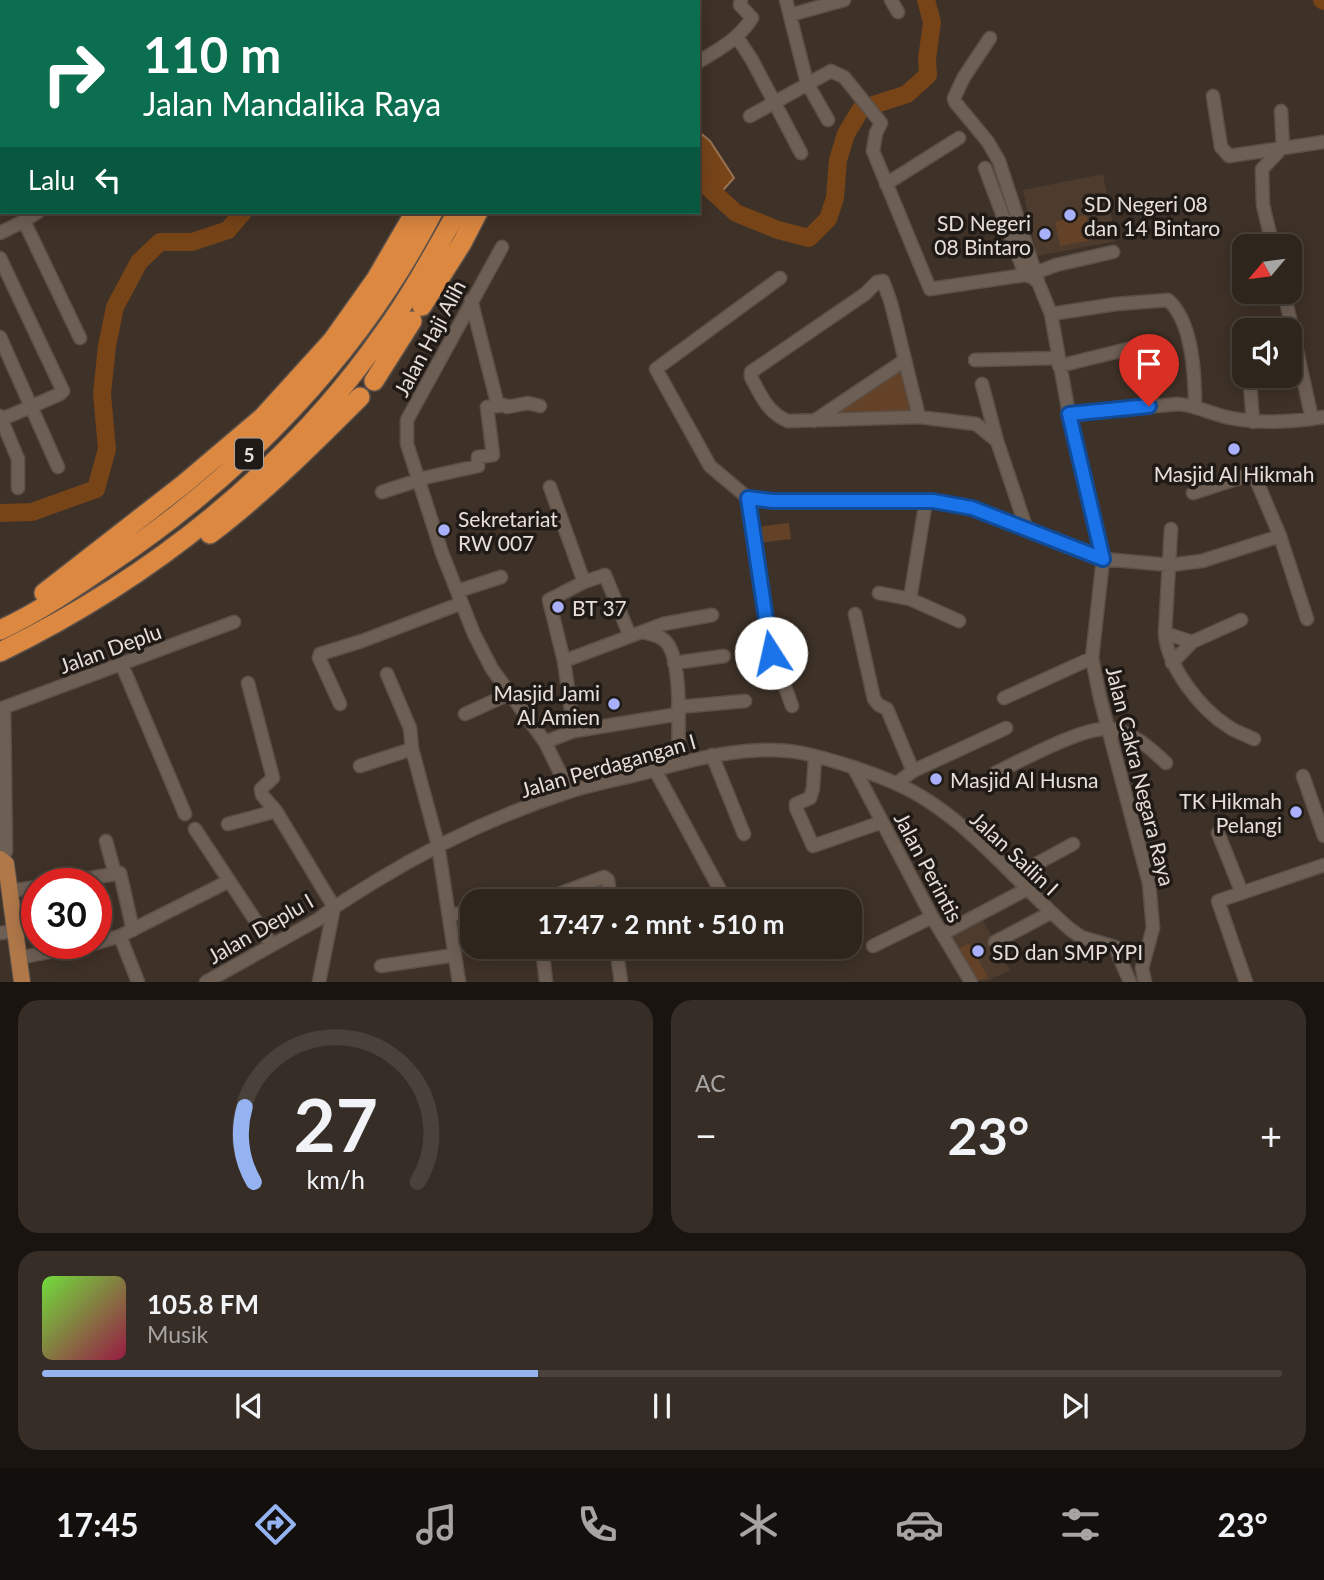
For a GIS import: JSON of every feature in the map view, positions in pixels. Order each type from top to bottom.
[{"type":"highway","points":[[0,624],[65,578],[184,484],[264,416],[331,341],[376,279],[414,214]]},
{"type":"highway","name":"5","points":[[0,630],[61,597],[142,543],[226,476],[298,402],[367,322],[398,275],[432,214]]},
{"type":"highway","name":"5","points":[[0,652],[88,604],[153,562],[237,496],[312,422],[382,335],[414,288],[456,214]]},
{"type":"highway","points":[[374,381],[462,243],[477,214]]},
{"type":"highway","points":[[37,634],[64,626],[97,610],[185,553],[242,510],[360,397]]},
{"type":"main road","points":[[2,863],[9,891],[7,932],[18,958],[22,982]]},
{"type":"street","points":[[700,61],[737,37],[752,19],[740,5],[741,0]]},
{"type":"street","points":[[786,0],[807,83],[828,120]]},
{"type":"street","points":[[790,15],[844,0]]},
{"type":"street","points":[[737,37],[801,153]]},
{"type":"street","points":[[990,38],[964,77],[954,98],[999,161],[1033,277]]},
{"type":"street","points":[[750,116],[831,71],[844,77],[881,123],[872,149],[930,289],[1033,277],[1056,265],[1113,252]]},
{"type":"street","points":[[1213,96],[1221,147],[1227,156],[1324,142]]},
{"type":"street","points":[[1270,234],[1263,205],[1262,169],[1283,147],[1281,111]]},
{"type":"street","points":[[886,184],[959,138]]},
{"type":"street","points":[[985,168],[1033,277]]},
{"type":"street","points":[[0,233],[35,214]]},
{"type":"street","points":[[24,222],[80,338]]},
{"type":"street","name":"Jalan Haji Alih","points":[[502,247],[407,420],[407,443],[442,553],[486,660],[545,742],[569,791]]},
{"type":"street","points":[[0,258],[63,391],[1,418],[18,458],[18,488]]},
{"type":"street","name":"Jalan Cakra Negara Raya","points":[[1033,277],[1051,314],[1069,414],[1103,559],[1093,657],[1095,676],[1149,883],[1153,928],[1142,968],[1145,982]]},
{"type":"street","points":[[780,278],[656,369],[705,459],[717,473],[748,498],[773,501],[926,500],[972,508],[1103,559],[1170,565],[1202,561],[1280,536]]},
{"type":"street","points":[[919,417],[891,303],[883,281],[877,282],[865,294],[751,372],[751,377],[773,414],[788,421],[919,417],[976,424],[998,441]]},
{"type":"street","points":[[471,300],[498,406]]},
{"type":"street","points":[[1051,314],[1116,304],[1168,300],[1179,313],[1192,357],[1195,407]]},
{"type":"street","points":[[1069,414],[1178,404],[1253,422],[1318,418],[1287,304]]},
{"type":"street","points":[[0,337],[58,467]]},
{"type":"street","points":[[975,360],[1058,362],[1144,345]]},
{"type":"street","points":[[814,421],[905,360]]},
{"type":"street","points":[[1143,366],[1149,406]]},
{"type":"street","points":[[982,384],[1026,527]]},
{"type":"street","points":[[1250,388],[1253,422]]},
{"type":"street","points":[[382,492],[478,466],[478,457],[493,454],[487,407],[528,404],[540,406]]},
{"type":"street","points":[[976,424],[990,413]]},
{"type":"street","points":[[1193,493],[1248,475],[1254,476],[1280,536],[1307,618]]},
{"type":"street","points":[[551,486],[584,582]]},
{"type":"street","points":[[748,498],[768,639],[792,706]]},
{"type":"street","points":[[1002,519],[1016,498]]},
{"type":"street","points":[[910,599],[926,500]]},
{"type":"street","points":[[1171,529],[1165,633],[1172,663],[1213,713],[1228,726],[1254,739]]},
{"type":"street","points":[[574,731],[564,661],[549,602],[552,597],[604,575],[636,634],[666,641],[674,663],[678,763]]},
{"type":"street","points":[[340,704],[320,654],[362,641],[501,577]]},
{"type":"street","points":[[879,593],[910,599],[959,621]]},
{"type":"street","points":[[855,614],[874,699],[887,709],[913,771]]},
{"type":"street","points":[[564,661],[667,623],[712,615]]},
{"type":"street","points":[[1172,663],[1192,642],[1241,620]]},
{"type":"street","name":"Jalan Deplu","points":[[2,708],[234,622]]},
{"type":"street","points":[[1165,633],[1192,642]]},
{"type":"street","points":[[674,663],[723,656]]},
{"type":"street","points":[[1004,698],[1093,657]]},
{"type":"street","points":[[122,665],[185,814]]},
{"type":"street","points":[[387,674],[408,720],[412,749],[438,845],[459,982]]},
{"type":"street","points":[[248,683],[273,778],[261,789],[262,795],[276,811],[334,907],[319,982]]},
{"type":"street","points":[[465,714],[511,693]]},
{"type":"street","points":[[545,742],[574,731],[745,701]]},
{"type":"street","points":[[2,708],[6,851],[2,863]]},
{"type":"street","points":[[897,783],[913,771],[1006,728]]},
{"type":"street","points":[[995,773],[1077,736],[1109,728],[1123,732],[1144,744],[1166,763]]},
{"type":"street","points":[[360,766],[412,749]]},
{"type":"street","name":"Jalan Perdagangan I","points":[[334,907],[438,845],[569,791],[712,755],[763,751],[801,753],[855,769]]},
{"type":"street","name":"Jalan Perdagangan I","points":[[712,755],[744,835]]},
{"type":"street","points":[[815,757],[810,798],[796,806],[813,846],[882,822]]},
{"type":"street","name":"Jalan Sailin I","points":[[855,769],[897,783],[922,797],[975,838],[1050,913],[1081,937],[1113,946],[1118,951],[1130,982]]},
{"type":"street","name":"Jalan Perintis","points":[[855,769],[932,917],[971,982]]},
{"type":"street","points":[[655,770],[719,889]]},
{"type":"street","points":[[1303,776],[1324,836]]},
{"type":"street","points":[[228,824],[276,811]]},
{"type":"street","points":[[195,830],[271,944]]},
{"type":"street","points":[[1218,833],[1242,893]]},
{"type":"street","points":[[106,841],[115,874]]},
{"type":"street","points":[[1014,876],[1073,844]]},
{"type":"street","points":[[1246,982],[1218,904],[1221,900],[1324,865]]},
{"type":"street","points":[[112,874],[120,873],[133,930]]},
{"type":"street","points":[[572,889],[604,877],[608,880],[609,889]]},
{"type":"street","points":[[112,938],[229,881]]},
{"type":"street","points":[[9,891],[21,889]]},
{"type":"street","points":[[942,934],[1027,889]]},
{"type":"street","name":"Jalan Deplu I","points":[[206,982],[319,919],[334,907]]},
{"type":"street","points":[[995,942],[1050,913]]},
{"type":"street","points":[[449,915],[460,914]]},
{"type":"street","points":[[873,946],[932,917]]},
{"type":"street","points":[[120,936],[138,982]]},
{"type":"street","points":[[381,966],[456,956]]},
{"type":"street","points":[[543,959],[546,982]]},
{"type":"street","points":[[618,959],[621,982]]},
{"type":"shaded area","points":[[700,133],[710,141],[734,178],[715,199],[700,184]]},
{"type":"shaded area","name":"SD Negeri 08 dan 14 Bintaro","points":[[1103,174],[1116,241],[1037,256],[1023,190]]},
{"type":"shaded area","points":[[1086,215],[1091,240],[1060,246],[1055,222]]},
{"type":"shaded area","points":[[902,368],[913,411],[839,412]]},
{"type":"shaded area","points":[[789,523],[791,539],[758,543],[756,527]]},
{"type":"shaded area","name":"SD dan SMP YPI","points":[[980,915],[1010,970],[988,981],[973,981],[946,933]]},
{"type":"shaded area","points":[[969,943],[988,977],[977,981],[959,949]]},
{"type":"waterway","points":[[700,180],[736,213],[778,230],[809,238],[828,219],[835,198],[838,160],[846,134],[861,109],[907,94],[928,75],[927,59],[932,22],[926,0]]},
{"type":"waterway","points":[[0,513],[32,512],[96,489],[107,449],[102,394],[107,346],[115,307],[139,262],[160,242],[192,242],[228,230],[241,214]]},
{"type":"place","name":"SD Negeri 08 dan 14 Bintaro","points":[[1070,215]]},
{"type":"place","name":"SD Negeri 08 Bintaro","points":[[1045,234]]},
{"type":"place","name":"Masjid Al Hikmah","points":[[1234,449]]},
{"type":"place","name":"Sekretariat RW 007","points":[[444,530]]},
{"type":"place","name":"BT 37","points":[[558,607]]},
{"type":"place","name":"Masjid Jami Al Amien","points":[[614,704]]},
{"type":"place","name":"Masjid Al Husna","points":[[936,779]]},
{"type":"place","name":"TK Hikmah Pelangi","points":[[1296,812]]},
{"type":"place","name":"SD dan SMP YPI","points":[[978,951]]},
{"type":"route","points":[[771,653],[748,498],[773,501],[933,501],[972,508],[1103,559],[1069,414],[1149,406]]}]
